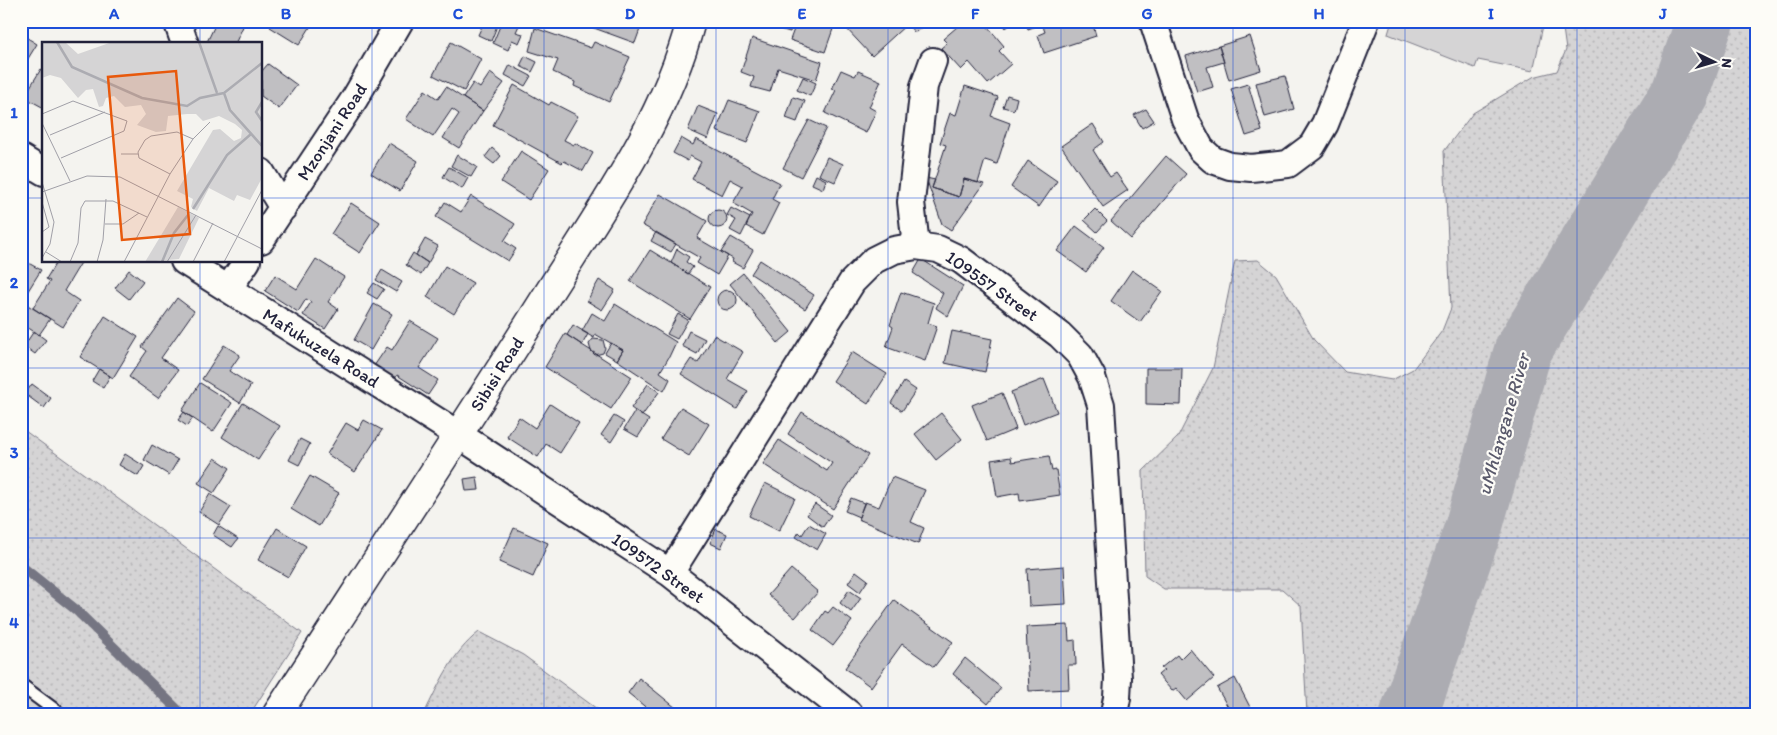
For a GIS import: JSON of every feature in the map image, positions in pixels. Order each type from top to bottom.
[{"type":"street","points":[[177,21],[183,42]]},
{"type":"street","name":"Mzonjani Road","points":[[262,239],[355,98],[400,21]]},
{"type":"street","name":"Sibisi Road","points":[[277,714],[459,435],[630,163],[667,91],[691,21]]},
{"type":"street","points":[[1153,21],[1185,118],[1201,149],[1213,160],[1230,166],[1251,168],[1288,164],[1312,146],[1325,124],[1366,21]]},
{"type":"street","points":[[916,246],[911,202],[924,86],[933,61]]},
{"type":"street","points":[[21,158],[42,171]]},
{"type":"street","points":[[262,174],[283,208]]},
{"type":"street","name":"109557 Street","points":[[670,573],[852,282],[874,260],[894,250],[916,246],[938,249],[960,260],[1060,335],[1080,355],[1092,377],[1101,405],[1118,678],[1114,714]]},
{"type":"street","name":"Mafukuzela Road","points":[[186,262],[459,435]]},
{"type":"street","points":[[228,289],[246,262]]},
{"type":"street","name":"109572 Street","points":[[459,435],[670,573],[849,714]]},
{"type":"lane","points":[[21,685],[60,714]]},
{"type":"shaded area","points":[[1392,21],[1544,21],[1533,71],[1478,60],[1475,68],[1388,34]]},
{"type":"shaded area","points":[[1562,21],[1756,21],[1756,714],[1307,714],[1301,606],[1282,589],[1164,589],[1145,576],[1143,471],[1178,437],[1213,368],[1235,261],[1258,260],[1276,275],[1314,340],[1345,372],[1392,380],[1413,369],[1442,331],[1451,308],[1444,151],[1473,113],[1533,77],[1557,71],[1566,50]]},
{"type":"shaded area","points":[[21,428],[302,633],[250,714],[21,714]]},
{"type":"shaded area","points":[[479,632],[523,655],[604,714],[424,714],[454,659],[461,649]]},
{"type":"building","points":[[217,21],[245,22],[236,42],[207,42]]},
{"type":"building","points":[[274,21],[314,21],[299,45],[270,27]]},
{"type":"building","points":[[477,21],[499,21],[491,41],[478,35],[483,24]]},
{"type":"building","points":[[502,21],[521,21],[516,32],[523,34],[519,43],[512,40],[508,50],[493,43]]},
{"type":"building","points":[[584,21],[643,21],[635,43],[583,24]]},
{"type":"building","points":[[758,21],[793,21],[790,32],[758,23]]},
{"type":"building","points":[[797,21],[811,21],[833,29],[825,52],[790,40]]},
{"type":"building","points":[[849,21],[928,21],[915,33],[907,24],[872,56],[844,26]]},
{"type":"building","points":[[964,21],[983,21],[1004,46],[999,51],[1011,64],[988,84],[969,62],[961,70],[941,48],[947,43],[943,39]]},
{"type":"building","points":[[1000,21],[1015,21],[1006,28]]},
{"type":"building","points":[[1025,21],[1092,21],[1096,36],[1044,53],[1038,35],[1045,32],[1042,24],[1028,29]]},
{"type":"building","points":[[1262,21],[1275,21],[1276,24],[1265,28]]},
{"type":"building","points":[[535,28],[591,48],[594,42],[630,57],[609,102],[574,86],[575,82],[553,72],[558,60],[529,51]]},
{"type":"building","points":[[21,34],[37,44],[21,70]]},
{"type":"building","points":[[1250,36],[1261,70],[1229,80],[1219,46]]},
{"type":"building","points":[[752,38],[822,62],[816,80],[778,68],[770,92],[751,87],[754,77],[741,72]]},
{"type":"building","points":[[451,42],[481,59],[464,91],[433,75]]},
{"type":"building","points":[[1219,46],[1224,62],[1207,67],[1213,87],[1197,92],[1186,56]]},
{"type":"building","points":[[525,56],[537,62],[532,72],[520,66]]},
{"type":"building","points":[[268,64],[297,85],[279,109],[262,97],[262,71]]},
{"type":"building","points":[[510,65],[531,76],[525,86],[505,75]]},
{"type":"building","points":[[41,69],[42,107],[24,97]]},
{"type":"building","points":[[841,70],[855,76],[858,71],[881,81],[869,107],[876,111],[866,133],[825,113],[836,90],[832,89]]},
{"type":"building","points":[[490,73],[504,83],[483,111],[463,98],[473,83],[480,88]]},
{"type":"building","points":[[1285,76],[1294,109],[1265,117],[1256,83]]},
{"type":"building","points":[[803,77],[816,83],[810,96],[797,90]]},
{"type":"building","points":[[1248,84],[1262,131],[1246,136],[1231,89]]},
{"type":"building","points":[[514,85],[549,105],[551,102],[578,116],[564,140],[574,145],[575,143],[593,153],[583,171],[564,161],[562,163],[493,125]]},
{"type":"building","points":[[965,86],[998,97],[991,116],[1010,123],[997,164],[985,160],[978,183],[964,179],[959,197],[932,188],[946,145],[940,143],[950,113],[956,115]]},
{"type":"building","points":[[446,87],[483,111],[459,148],[443,138],[459,114],[452,109],[433,137],[406,119],[425,90],[438,99]]},
{"type":"building","points":[[1007,95],[1017,98],[1014,110],[1003,107]]},
{"type":"building","points":[[793,97],[805,101],[797,122],[786,118]]},
{"type":"building","points":[[729,100],[760,111],[747,143],[716,131]]},
{"type":"building","points":[[698,106],[718,114],[708,139],[688,130]]},
{"type":"building","points":[[1146,109],[1154,121],[1142,128],[1134,115]]},
{"type":"building","points":[[809,120],[826,128],[801,177],[783,168]]},
{"type":"building","points":[[1093,124],[1104,142],[1093,150],[1110,177],[1116,173],[1128,190],[1103,207],[1061,146]]},
{"type":"building","points":[[681,138],[693,145],[696,139],[780,183],[772,199],[779,203],[763,235],[746,226],[752,214],[733,203],[743,186],[730,179],[722,195],[692,179],[701,162],[690,156],[688,161],[673,153]]},
{"type":"building","points":[[389,143],[418,161],[400,191],[371,173]]},
{"type":"building","points":[[492,148],[501,156],[494,164],[485,157]]},
{"type":"building","points":[[521,151],[549,169],[529,200],[501,182]]},
{"type":"building","points":[[457,155],[477,167],[471,177],[451,166]]},
{"type":"building","points":[[1166,156],[1186,174],[1131,239],[1111,221]]},
{"type":"building","points":[[827,157],[843,164],[835,182],[819,175]]},
{"type":"building","points":[[1028,161],[1057,181],[1039,207],[1011,187]]},
{"type":"building","points":[[449,167],[468,178],[462,189],[443,177]]},
{"type":"building","points":[[816,175],[826,180],[823,189],[812,184]]},
{"type":"building","points":[[926,178],[935,180],[932,188],[959,197],[964,179],[984,184],[951,230],[942,224]]},
{"type":"building","points":[[660,194],[707,221],[697,238],[728,256],[717,275],[697,263],[700,258],[642,225]]},
{"type":"building","points":[[471,196],[515,224],[504,241],[516,249],[508,261],[436,217],[445,202],[461,212]]},
{"type":"building","points":[[351,203],[380,222],[360,253],[331,234]]},
{"type":"building","points":[[731,208],[750,218],[741,236],[730,230],[736,220],[727,215]]},
{"type":"building","points":[[1095,209],[1107,221],[1097,232],[1084,220]]},
{"type":"building","points":[[718,210],[724,213],[727,219],[724,225],[718,228],[712,225],[709,219],[712,213]]},
{"type":"building","points":[[1076,226],[1104,247],[1086,272],[1057,251]]},
{"type":"building","points":[[656,232],[676,244],[671,252],[651,241]]},
{"type":"building","points":[[731,237],[753,250],[743,268],[732,262],[733,259],[721,252]]},
{"type":"building","points":[[425,239],[438,246],[428,263],[416,255]]},
{"type":"building","points":[[677,249],[689,257],[686,262],[693,267],[688,274],[671,263]]},
{"type":"building","points":[[650,250],[710,287],[690,319],[630,281]]},
{"type":"building","points":[[413,253],[428,263],[421,275],[406,265]]},
{"type":"building","points":[[21,259],[41,270],[21,302]]},
{"type":"building","points":[[316,259],[344,277],[328,302],[338,309],[325,329],[303,315],[311,302],[306,299],[298,312],[265,291],[275,275],[297,289]]},
{"type":"building","points":[[921,259],[963,286],[948,316],[936,308],[943,293],[913,273]]},
{"type":"building","points":[[760,260],[814,295],[805,309],[751,274]]},
{"type":"building","points":[[56,262],[81,262],[64,291],[79,301],[63,327],[33,308],[50,281],[46,279]]},
{"type":"building","points":[[445,266],[473,283],[454,314],[427,297]]},
{"type":"building","points":[[129,270],[143,281],[129,299],[115,288]]},
{"type":"building","points":[[382,270],[402,282],[396,292],[376,280]]},
{"type":"building","points":[[1132,270],[1162,291],[1140,322],[1111,301]]},
{"type":"building","points":[[743,273],[791,332],[778,343],[730,284]]},
{"type":"building","points":[[599,280],[615,290],[602,310],[587,301]]},
{"type":"building","points":[[374,283],[384,289],[377,299],[367,293]]},
{"type":"building","points":[[727,290],[734,293],[737,300],[734,307],[727,310],[720,307],[717,300],[720,293]]},
{"type":"building","points":[[901,292],[934,303],[928,323],[937,326],[925,361],[886,347],[893,327],[890,325]]},
{"type":"building","points":[[177,298],[194,311],[161,358],[178,370],[158,398],[129,377],[147,351],[142,347]]},
{"type":"building","points":[[26,304],[50,319],[39,335],[21,323],[21,310]]},
{"type":"building","points":[[374,304],[392,314],[371,350],[354,340]]},
{"type":"building","points":[[615,304],[676,342],[660,372],[670,379],[664,391],[617,360],[623,350],[595,334],[594,338],[582,331],[592,313],[605,321]]},
{"type":"building","points":[[678,314],[688,320],[677,339],[667,334]]},
{"type":"building","points":[[105,316],[138,337],[113,378],[80,357]]},
{"type":"building","points":[[410,321],[438,338],[419,368],[438,380],[428,395],[397,375],[395,379],[374,366],[387,347],[392,350]]},
{"type":"building","points":[[573,325],[588,334],[582,345],[567,335]]},
{"type":"building","points":[[34,331],[46,340],[35,354],[24,346]]},
{"type":"building","points":[[689,331],[705,339],[697,354],[682,346]]},
{"type":"building","points":[[952,331],[992,339],[985,372],[945,363]]},
{"type":"building","points":[[565,334],[632,377],[611,409],[545,367]]},
{"type":"building","points":[[714,335],[743,352],[727,379],[748,391],[737,409],[681,374],[691,359],[698,363]]},
{"type":"building","points":[[593,339],[603,340],[605,348],[603,353],[595,355],[591,351],[589,344]]},
{"type":"building","points":[[611,343],[623,350],[617,360],[605,353]]},
{"type":"building","points":[[224,345],[240,355],[229,371],[251,385],[240,403],[202,379]]},
{"type":"building","points":[[852,352],[887,374],[868,404],[833,381]]},
{"type":"building","points":[[1146,368],[1182,368],[1181,405],[1146,404]]},
{"type":"building","points":[[99,369],[110,376],[103,388],[92,381]]},
{"type":"building","points":[[1044,379],[1057,412],[1023,425],[1011,392]]},
{"type":"building","points":[[904,382],[916,390],[902,411],[891,403]]},
{"type":"building","points":[[200,383],[232,403],[213,432],[182,411]]},
{"type":"building","points":[[32,384],[51,398],[44,408],[25,394]]},
{"type":"building","points":[[648,384],[659,392],[642,416],[631,408]]},
{"type":"building","points":[[1002,393],[1016,429],[987,441],[972,405]]},
{"type":"building","points":[[243,403],[280,426],[258,460],[222,437]]},
{"type":"building","points":[[550,404],[579,423],[560,453],[546,444],[538,457],[507,437],[519,417],[535,428]]},
{"type":"building","points":[[681,407],[709,424],[689,456],[661,439]]},
{"type":"building","points":[[635,411],[649,420],[638,437],[624,429]]},
{"type":"building","points":[[184,412],[193,418],[187,426],[178,420]]},
{"type":"building","points":[[802,412],[868,455],[833,509],[763,464],[779,440],[827,471],[832,463],[788,434]]},
{"type":"building","points":[[941,413],[962,439],[936,460],[915,434]]},
{"type":"building","points":[[614,416],[624,422],[611,442],[601,435]]},
{"type":"building","points":[[364,420],[382,430],[355,472],[327,454],[346,423],[358,430]]},
{"type":"building","points":[[300,439],[310,444],[299,465],[289,460]]},
{"type":"building","points":[[152,445],[178,460],[169,475],[144,460]]},
{"type":"building","points":[[125,454],[144,466],[138,476],[119,465]]},
{"type":"building","points":[[1049,456],[1052,471],[1056,470],[1060,495],[1020,501],[1019,493],[997,497],[991,460],[1011,457],[1012,462]]},
{"type":"building","points":[[215,458],[230,468],[214,493],[198,483]]},
{"type":"building","points":[[310,476],[339,493],[319,526],[291,509]]},
{"type":"building","points":[[477,477],[479,490],[466,491],[464,479]]},
{"type":"building","points":[[892,477],[925,490],[911,522],[924,528],[918,544],[858,519],[865,502],[879,507]]},
{"type":"building","points":[[765,483],[795,498],[779,531],[749,516]]},
{"type":"building","points":[[210,494],[231,507],[219,525],[199,512]]},
{"type":"building","points":[[851,498],[864,503],[859,517],[845,511]]},
{"type":"building","points":[[815,504],[831,515],[823,527],[807,515]]},
{"type":"building","points":[[809,524],[826,534],[817,550],[796,537],[799,532],[802,535]]},
{"type":"building","points":[[218,526],[238,539],[232,547],[213,535]]},
{"type":"building","points":[[277,528],[306,546],[288,577],[258,560]]},
{"type":"building","points":[[514,528],[548,543],[533,577],[499,562]]},
{"type":"building","points":[[716,529],[727,534],[721,548],[710,543]]},
{"type":"building","points":[[1064,566],[1066,604],[1029,606],[1027,569]]},
{"type":"building","points":[[791,569],[818,592],[795,618],[768,595]]},
{"type":"building","points":[[856,571],[868,580],[860,592],[848,583]]},
{"type":"building","points":[[849,590],[861,598],[851,612],[840,603]]},
{"type":"building","points":[[894,600],[953,642],[934,667],[902,644],[871,687],[845,668]]},
{"type":"building","points":[[833,607],[852,621],[833,646],[812,630],[825,611],[828,613]]},
{"type":"building","points":[[1068,625],[1069,641],[1075,640],[1076,665],[1068,665],[1069,689],[1029,691],[1026,627]]},
{"type":"building","points":[[1190,649],[1214,678],[1187,701],[1176,688],[1172,691],[1158,675],[1164,670],[1161,668],[1177,655],[1180,659]]},
{"type":"building","points":[[965,658],[1001,688],[988,704],[953,674]]},
{"type":"building","points":[[639,678],[676,708],[671,714],[654,714],[628,693]]},
{"type":"building","points":[[1235,678],[1251,709],[1241,714],[1232,714],[1217,688]]},
{"type":"waterway","name":"uMhlangane River","points":[[1409,714],[1473,529],[1523,350],[1680,93],[1705,21]]},
{"type":"waterway","points":[[21,566],[75,609],[182,714]]}]
